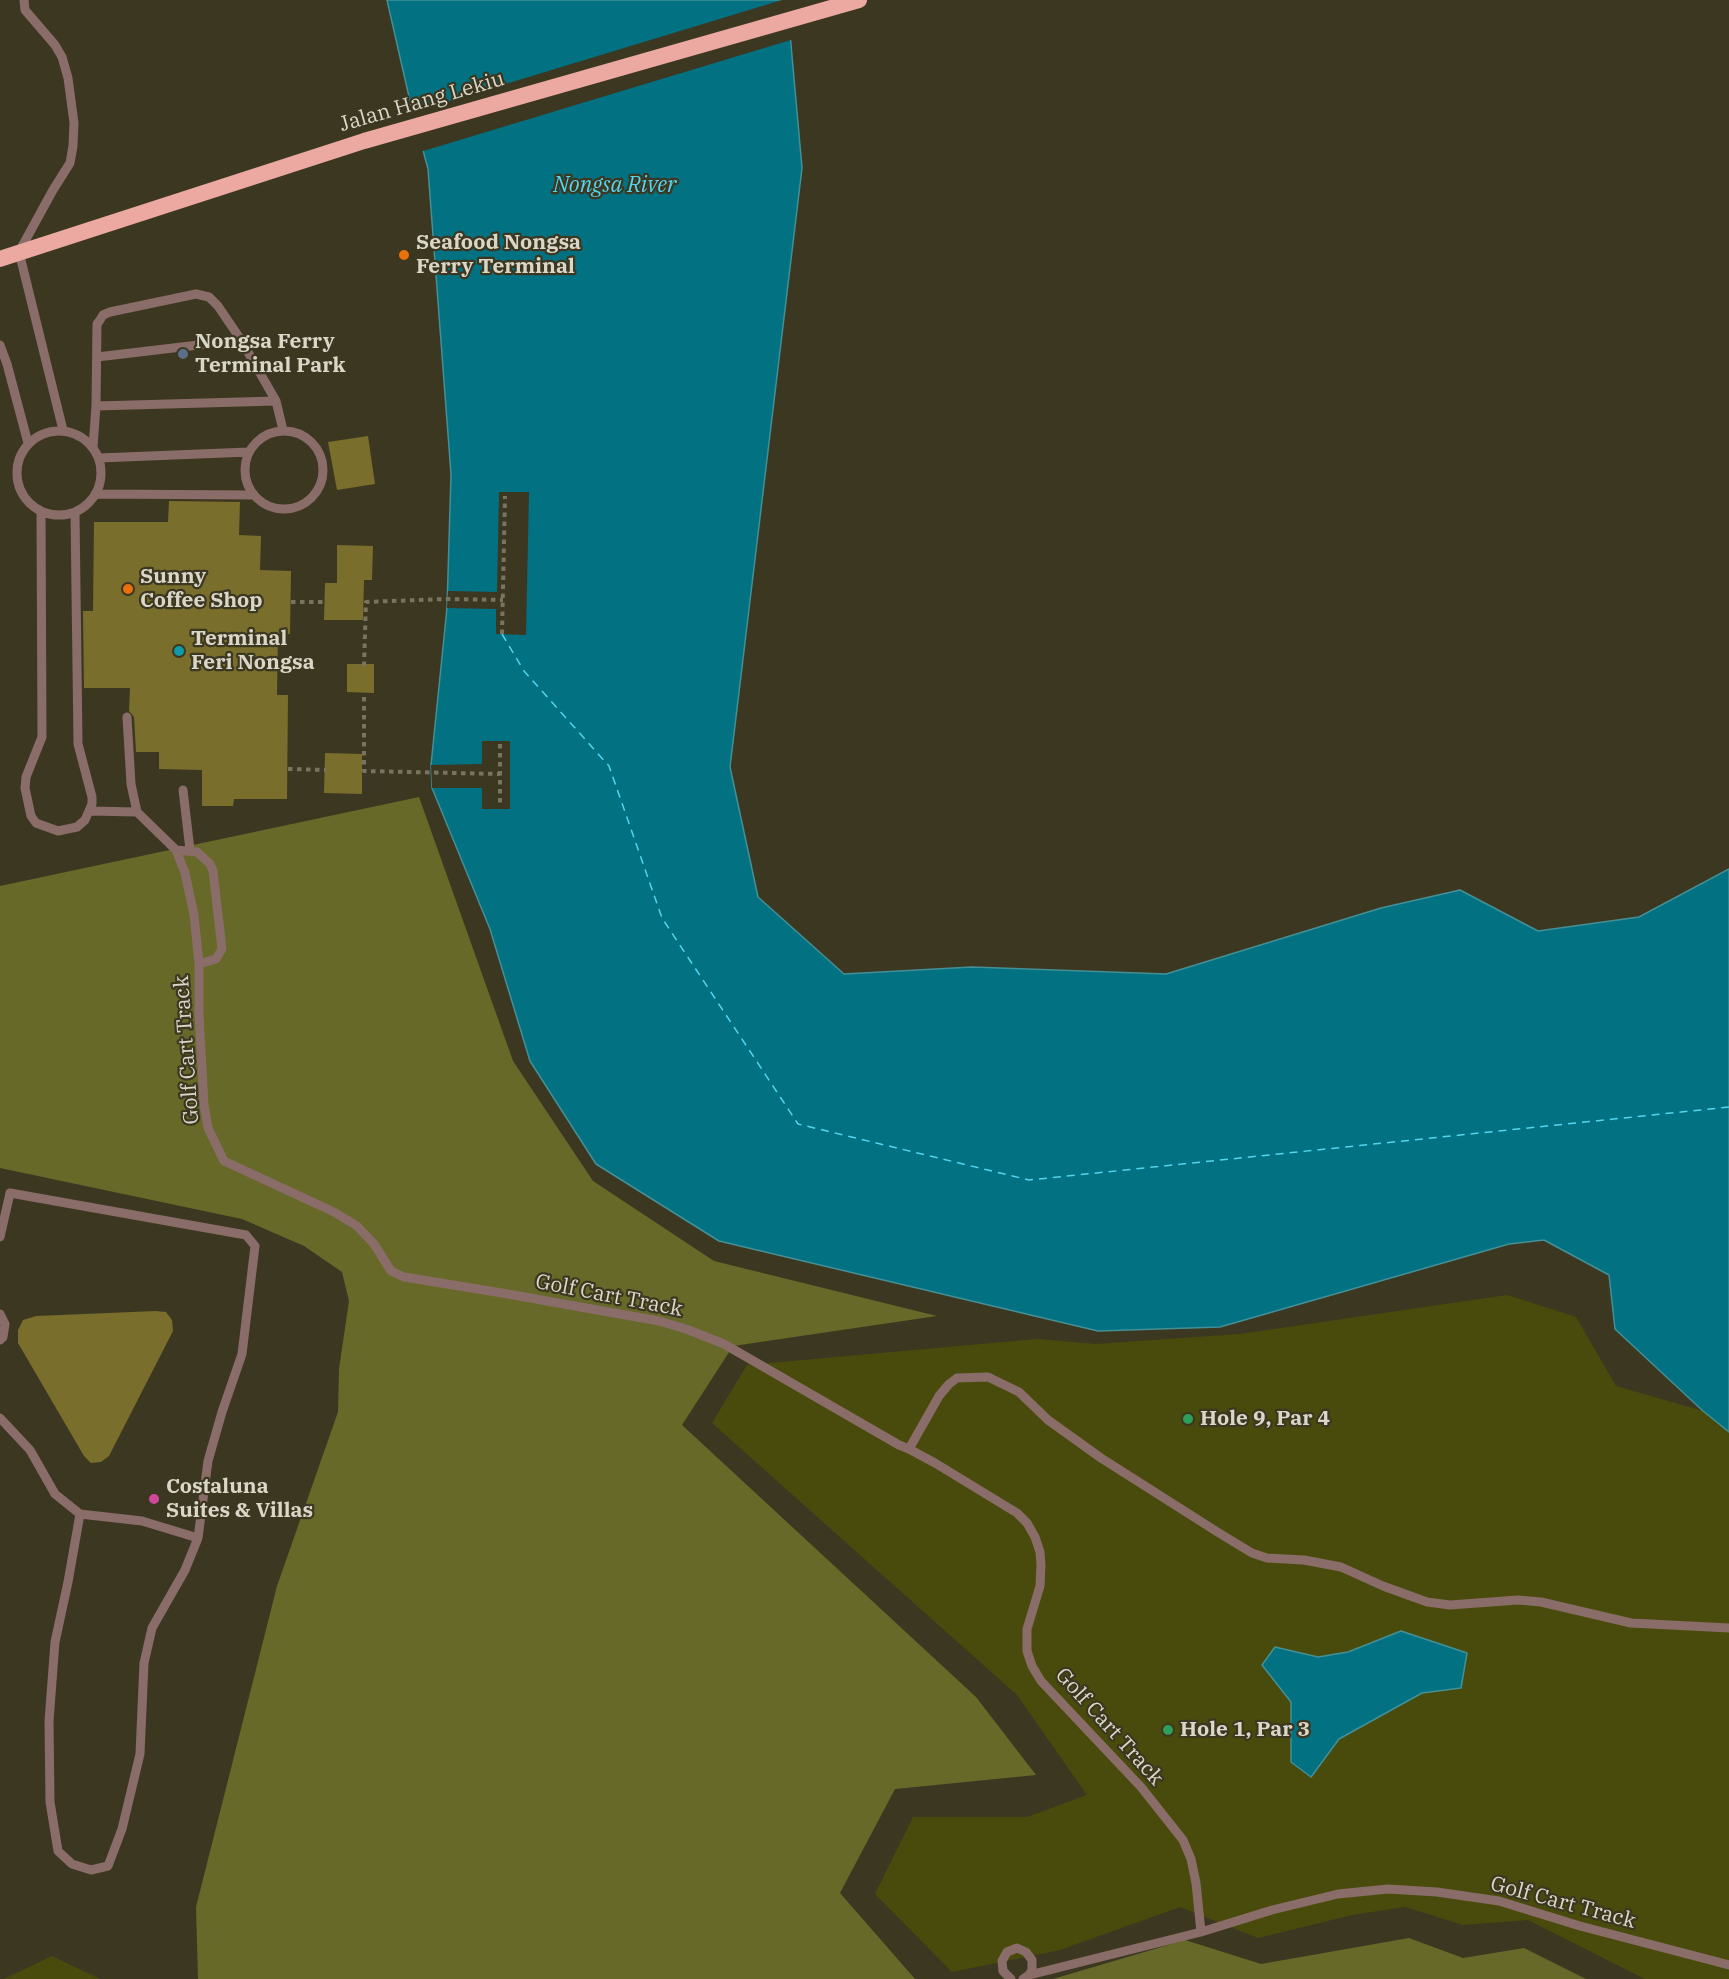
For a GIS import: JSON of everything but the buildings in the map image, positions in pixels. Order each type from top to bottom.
[{"type":"highway","name":"Jalan Hang Lekiu","points":[[0,259],[364,141],[860,0]]},
{"type":"lane","points":[[24,0],[25,10],[55,45],[62,57],[68,78],[74,123],[70,164],[19,252],[63,430]]},
{"type":"lane","points":[[93,447],[97,324],[103,315],[196,294],[209,297],[241,340],[276,400],[283,430]]},
{"type":"lane","points":[[97,357],[241,340]]},
{"type":"lane","points":[[0,345],[28,443]]},
{"type":"lane","points":[[96,406],[276,400]]},
{"type":"lane","points":[[63,430],[80,435],[93,447],[99,458],[100,483],[95,494],[83,508],[58,515],[41,512],[25,499],[17,481],[18,461],[28,443],[44,432],[63,430]]},
{"type":"lane","points":[[283,430],[298,433],[312,441],[321,455],[324,470],[320,486],[311,499],[297,507],[282,509],[266,505],[254,495],[246,482],[245,467],[249,453],[262,436],[283,430]]},
{"type":"lane","points":[[99,458],[249,453]]},
{"type":"lane","points":[[95,494],[254,495]]},
{"type":"lane","points":[[41,512],[42,737],[26,777],[26,801],[36,823],[58,831],[77,827],[91,811],[92,797],[78,744],[75,512]]},
{"type":"lane","points":[[91,811],[137,812],[131,784],[127,717]]},
{"type":"lane","points":[[183,790],[190,850]]},
{"type":"lane","name":"Golf Cart Track","points":[[137,812],[176,850],[185,873],[194,915],[199,964],[204,1105],[208,1128],[224,1161],[334,1212],[357,1226],[374,1244],[391,1271],[404,1277],[659,1321],[724,1344],[899,1445],[935,1463],[1017,1513],[1027,1523],[1040,1552],[1040,1586],[1027,1629],[1027,1651],[1032,1666],[1041,1681],[1141,1787],[1183,1840],[1191,1859],[1196,1883],[1201,1932],[1272,1910],[1338,1894],[1388,1889],[1437,1892],[1499,1901],[1580,1926],[1729,1965]]},
{"type":"lane","points":[[176,850],[197,852],[204,857],[213,871],[222,949],[216,959],[199,964]]},
{"type":"lane","points":[[0,1237],[10,1194],[246,1235],[255,1246],[242,1354],[208,1461],[198,1538],[185,1570],[152,1628],[144,1663],[140,1754],[122,1829],[108,1866],[91,1870],[72,1864],[58,1851],[50,1802],[49,1721],[55,1642],[80,1514]]},
{"type":"lane","points":[[0,1314],[5,1324],[3,1337],[0,1340]]},
{"type":"lane","points":[[909,1449],[939,1396],[949,1384],[957,1378],[987,1377],[1019,1392],[1048,1420],[1101,1458],[1252,1553],[1268,1558],[1304,1560],[1341,1567],[1427,1602],[1450,1605],[1518,1600],[1541,1602],[1631,1623],[1729,1628]]},
{"type":"lane","points":[[0,1418],[30,1450],[55,1494],[80,1514],[141,1521],[198,1538]]},
{"type":"lane","points":[[1026,1977],[1201,1932]]},
{"type":"lane","points":[[1011,1979],[1006,1976],[1001,1966],[1004,1956],[1012,1949],[1022,1949],[1030,1955],[1033,1965],[1026,1977]]},
{"type":"path","points":[[502,634],[505,496]]},
{"type":"path","points":[[364,666],[366,602],[447,599],[503,600]]},
{"type":"path","points":[[291,602],[327,602]]},
{"type":"path","points":[[364,697],[364,771],[500,774]]},
{"type":"path","points":[[500,744],[500,804]]},
{"type":"path","points":[[288,770],[326,770]]},
{"type":"shaded area","points":[[1507,1295],[1576,1317],[1616,1386],[1703,1411],[1729,1432],[1729,1979],[1645,1979],[1528,1920],[1463,1925],[1405,1907],[1352,1915],[1258,1938],[1180,1907],[1060,1950],[952,1972],[875,1894],[913,1817],[1027,1817],[1087,1795],[1017,1695],[712,1423],[747,1365],[1037,1339],[1096,1344],[1240,1334]]},
{"type":"shaded area","points":[[52,1956],[100,1979],[4,1979]]},
{"type":"green space","points":[[419,797],[513,1061],[593,1181],[714,1261],[937,1316],[733,1346],[682,1425],[976,1697],[1036,1775],[895,1789],[840,1893],[915,1979],[198,1979],[196,1907],[277,1586],[338,1412],[339,1369],[349,1301],[342,1272],[304,1246],[242,1219],[0,1168],[0,886]]},
{"type":"green space","points":[[1409,1938],[1463,1958],[1524,1948],[1586,1979],[1053,1979],[1185,1940],[1261,1964]]},
{"type":"water","name":"Nongsa River","points":[[387,0],[787,0],[802,168],[730,767],[758,897],[844,974],[972,967],[1166,974],[1381,908],[1460,890],[1538,931],[1639,917],[1729,869],[1729,1432],[1703,1411],[1615,1329],[1609,1275],[1544,1240],[1509,1244],[1220,1327],[1098,1331],[719,1241],[596,1164],[530,1061],[490,929],[432,788],[431,765],[447,608],[451,474],[428,169]]},
{"type":"water","points":[[1401,1631],[1467,1653],[1461,1688],[1422,1693],[1339,1739],[1311,1777],[1291,1762],[1291,1702],[1262,1665],[1275,1647],[1318,1657],[1348,1652]]},
{"type":"pier","points":[[782,0],[790,0],[794,39],[420,152],[410,113]]},
{"type":"pier","points":[[499,492],[529,492],[526,635],[496,634],[496,609],[447,608],[448,591],[497,592]]},
{"type":"pier","points":[[482,741],[510,741],[510,809],[482,809],[482,788],[432,788],[431,765],[482,764]]},
{"type":"ferry route","points":[[502,634],[524,671],[609,766],[662,918],[798,1124],[1029,1180],[1729,1107]]},
{"type":"place","name":"Seafood Nongsa Ferry Terminal","points":[[404,255]]},
{"type":"place","name":"Nongsa Ferry Terminal Park","points":[[183,354]]},
{"type":"place","name":"Sunny Coffee Shop","points":[[128,589]]},
{"type":"place","name":"Terminal Feri Nongsa","points":[[179,651]]},
{"type":"place","name":"Hole 9, Par 4","points":[[1188,1419]]},
{"type":"place","name":"Costaluna Suites & Villas","points":[[154,1499]]},
{"type":"place","name":"Hole 1, Par 3","points":[[1168,1730]]}]
